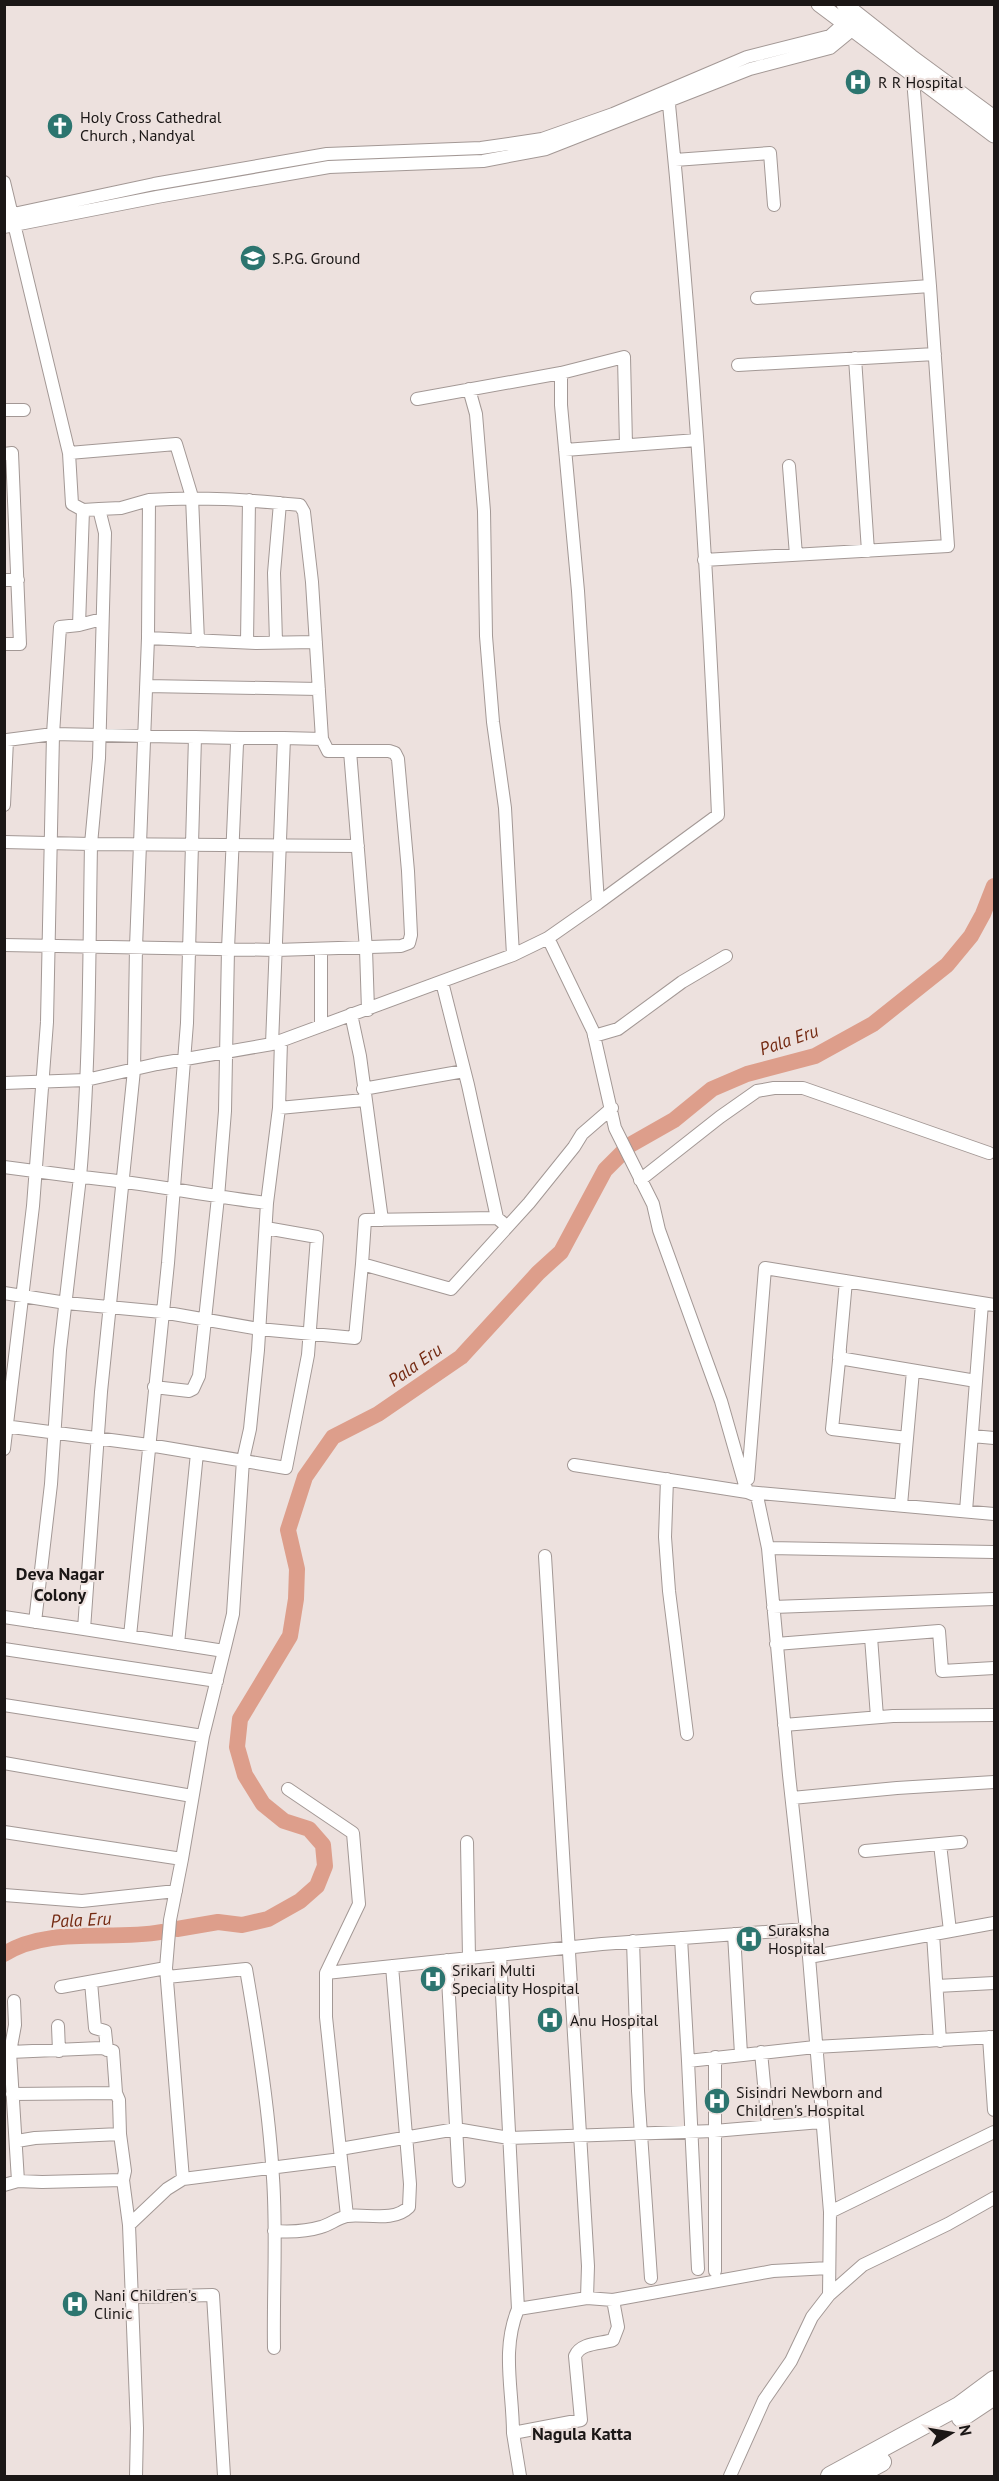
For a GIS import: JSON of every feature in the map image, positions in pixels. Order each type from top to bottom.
[{"type":"highway","points":[[830,2476],[959,2406],[994,2380]]},
{"type":"highway","points":[[856,2476],[968,2415],[994,2396]]},
{"type":"main road","points":[[819,4],[852,18],[911,57],[967,106],[994,135]]},
{"type":"main road","points":[[852,18],[912,73],[967,106],[994,118]]},
{"type":"street","points":[[9,221],[329,167],[483,161],[546,149],[587,134],[668,94],[830,48],[852,18]]},
{"type":"street","points":[[704,560],[948,546],[911,57]]},
{"type":"street","points":[[4,1083],[86,1080],[228,1053],[277,1042],[351,1014],[368,1010],[513,955],[548,938],[718,815],[685,261],[668,94]]},
{"type":"street","points":[[675,160],[770,153],[774,205]]},
{"type":"street","points":[[4,182],[9,221],[69,453],[72,504],[83,510],[121,508],[149,500],[192,497],[300,505],[304,512],[322,739],[328,751],[389,751],[395,753],[398,759],[411,935],[409,943],[401,946],[366,949],[276,950],[4,945]]},
{"type":"street","points":[[757,298],[930,286]]},
{"type":"street","points":[[738,365],[935,354]]},
{"type":"street","points":[[417,399],[561,373],[624,357],[626,445]]},
{"type":"street","points":[[855,358],[868,551]]},
{"type":"street","points":[[561,373],[565,450],[579,603],[598,903]]},
{"type":"street","points":[[470,389],[476,414],[484,511],[486,636],[493,722],[505,808],[513,955]]},
{"type":"street","points":[[4,410],[24,410]]},
{"type":"street","points":[[565,450],[697,440]]},
{"type":"street","points":[[69,453],[176,444],[192,497],[198,641]]},
{"type":"street","points":[[4,454],[12,453],[10,517],[18,580],[21,644],[4,644]]},
{"type":"street","points":[[789,466],[796,555]]},
{"type":"street","points":[[84,1629],[109,1305],[134,1070],[136,947],[148,638],[149,500]]},
{"type":"street","points":[[247,642],[249,500]]},
{"type":"street","points":[[276,642],[274,573],[280,503]]},
{"type":"street","points":[[35,1622],[51,1484],[66,1303],[80,1177],[86,1080],[92,844],[100,735],[105,532],[99,509]]},
{"type":"street","points":[[79,625],[83,510]]},
{"type":"street","points":[[4,580],[18,580]]},
{"type":"street","points":[[4,1449],[36,1171],[47,1022],[53,734],[60,627],[102,619]]},
{"type":"street","points":[[148,638],[198,641],[316,642]]},
{"type":"street","points":[[146,686],[319,688]]},
{"type":"street","points":[[4,805],[7,740],[53,734],[322,739]]},
{"type":"street","points":[[130,1636],[174,1190],[184,1060],[195,737]]},
{"type":"street","points":[[154,1387],[189,1391],[193,1389],[199,1376],[218,1197],[228,1053],[231,846],[237,744],[240,738]]},
{"type":"street","points":[[183,2179],[166,1973],[168,1938],[203,1736],[233,1614],[243,1460],[250,1429],[267,1203],[279,1108],[276,950],[284,738]]},
{"type":"street","points":[[350,751],[366,949],[368,1010]]},
{"type":"street","points":[[4,842],[358,846]]},
{"type":"street","points":[[548,938],[594,1036],[615,1128],[653,1204],[659,1230],[721,1401],[747,1492]]},
{"type":"street","points":[[321,950],[321,1025]]},
{"type":"street","points":[[594,1036],[618,1029],[682,982],[726,956]]},
{"type":"street","points":[[441,982],[464,1071],[497,1218],[508,1227]]},
{"type":"street","points":[[351,1014],[360,1056],[382,1220]]},
{"type":"street","points":[[279,1108],[364,1095],[464,1071]]},
{"type":"street","points":[[640,1180],[757,1091],[774,1088],[803,1088],[989,1153]]},
{"type":"street","points":[[362,1264],[451,1289],[508,1227],[574,1147],[582,1134],[612,1108]]},
{"type":"street","points":[[4,1167],[123,1180],[174,1190],[267,1203]]},
{"type":"street","points":[[4,1293],[66,1303],[109,1305],[205,1318],[259,1329],[355,1338],[365,1220],[497,1218]]},
{"type":"street","points":[[6,1426],[149,1445],[286,1468],[308,1355],[317,1237],[266,1228]]},
{"type":"street","points":[[747,1492],[765,1268],[988,1304],[976,1381],[966,1511]]},
{"type":"street","points":[[846,1281],[832,1429],[907,1438]]},
{"type":"street","points":[[840,1352],[839,1358],[976,1381]]},
{"type":"street","points":[[901,1505],[913,1371]]},
{"type":"street","points":[[972,1436],[994,1438]]},
{"type":"street","points":[[178,1644],[197,1453]]},
{"type":"street","points":[[574,1465],[747,1492],[994,1514]]},
{"type":"street","points":[[667,1479],[665,1537],[669,1591],[687,1734]]},
{"type":"street","points":[[747,1492],[757,1496],[768,1548],[809,1957],[830,2212],[828,2295]]},
{"type":"street","points":[[768,1548],[994,1552]]},
{"type":"street","points":[[546,1556],[567,1947],[588,2265],[586,2298]]},
{"type":"street","points":[[773,1606],[994,1599]]},
{"type":"street","points":[[4,1617],[224,1651]]},
{"type":"street","points":[[776,1644],[939,1631],[942,1671],[994,1668]]},
{"type":"street","points":[[871,1637],[877,1717]]},
{"type":"street","points":[[4,1649],[217,1681]]},
{"type":"street","points":[[4,1706],[203,1736]]},
{"type":"street","points":[[784,1725],[877,1717],[994,1715]]},
{"type":"street","points":[[4,1763],[192,1796]]},
{"type":"street","points":[[792,1798],[994,1782]]},
{"type":"street","points":[[288,1789],[353,1833],[359,1904],[326,1973],[326,2017],[347,2216]]},
{"type":"street","points":[[4,1832],[182,1859]]},
{"type":"street","points":[[466,1842],[469,1958]]},
{"type":"street","points":[[865,1851],[961,1842]]},
{"type":"street","points":[[940,1844],[950,1931]]},
{"type":"street","points":[[4,1895],[82,1901],[176,1891]]},
{"type":"street","points":[[809,1957],[994,1923]]},
{"type":"street","points":[[326,1973],[567,1947],[806,1929]]},
{"type":"street","points":[[734,1934],[741,2054]]},
{"type":"street","points":[[933,1934],[940,2041]]},
{"type":"street","points":[[681,1938],[698,2269]]},
{"type":"street","points":[[633,1941],[641,2133],[651,2278]]},
{"type":"street","points":[[500,1955],[518,2309],[511,2326],[507,2366],[513,2433],[520,2476]]},
{"type":"street","points":[[447,1960],[459,2181]]},
{"type":"street","points":[[274,2230],[296,2232],[322,2227],[347,2216],[373,2218],[407,2210],[410,2184],[392,1966]]},
{"type":"street","points":[[61,1987],[166,1973],[246,1969],[264,2083],[272,2168],[274,2348]]},
{"type":"street","points":[[91,1982],[95,2028],[105,2031],[107,2050]]},
{"type":"street","points":[[937,1986],[994,1983]]},
{"type":"street","points":[[14,2001],[15,2025],[10,2052],[18,2181]]},
{"type":"street","points":[[58,2025],[59,2051]]},
{"type":"street","points":[[688,2061],[815,2047],[992,2037],[994,2110]]},
{"type":"street","points":[[10,2052],[113,2051],[125,2171],[123,2180],[129,2225],[133,2297],[137,2428],[136,2476]]},
{"type":"street","points":[[761,2052],[768,2126]]},
{"type":"street","points":[[715,2057],[715,2271]]},
{"type":"street","points":[[12,2094],[116,2093]]},
{"type":"street","points":[[129,2225],[167,2189],[183,2179],[272,2168],[340,2154],[406,2136],[456,2129],[509,2138],[579,2136],[714,2131],[821,2122]]},
{"type":"street","points":[[830,2212],[994,2132]]},
{"type":"street","points":[[17,2141],[120,2133]]},
{"type":"street","points":[[4,2185],[18,2181],[123,2180]]},
{"type":"street","points":[[730,2476],[764,2400],[791,2361],[812,2317],[828,2295],[863,2265],[948,2224],[994,2198]]},
{"type":"street","points":[[518,2309],[586,2298],[613,2301],[773,2271],[829,2268]]},
{"type":"street","points":[[133,2297],[213,2295],[224,2476]]},
{"type":"street","points":[[513,2433],[581,2420],[576,2355],[578,2349],[614,2340],[618,2327],[613,2301]]},
{"type":"waterway","name":"Pala Eru","points":[[177,1929],[218,1922],[242,1925],[268,1919],[300,1901],[317,1886],[325,1866],[323,1845],[309,1829],[284,1821],[263,1804],[245,1775],[237,1747],[240,1719],[290,1636],[296,1599],[297,1569],[288,1530],[305,1477],[333,1437],[378,1414],[461,1357],[538,1273],[561,1252],[605,1170],[630,1145],[674,1120],[712,1089],[747,1074],[815,1056],[873,1024],[947,965],[971,936],[994,886]]},
{"type":"waterway","name":"Pala Eru","points":[[4,1954],[22,1945],[60,1937],[161,1932]]},
{"type":"place","name":"R R Hospital","points":[[858,82]]},
{"type":"place","name":"Holy Cross Cathedral Church , Nandyal","points":[[60,126]]},
{"type":"place","name":"S.P.G. Ground","points":[[253,258]]},
{"type":"place","name":"Suraksha Hospital","points":[[749,1939]]},
{"type":"place","name":"Srikari Multi Speciality Hospital","points":[[433,1979]]},
{"type":"place","name":"Anu Hospital","points":[[550,2020]]},
{"type":"place","name":"Sisindri Newborn and Children's Hospital","points":[[717,2101]]},
{"type":"place","name":"Nani Children's Clinic","points":[[75,2304]]},
{"type":"district","name":"Deva Nagar Colony","points":[[60,1584]]},
{"type":"district","name":"Nagula Katta","points":[[582,2434]]}]
